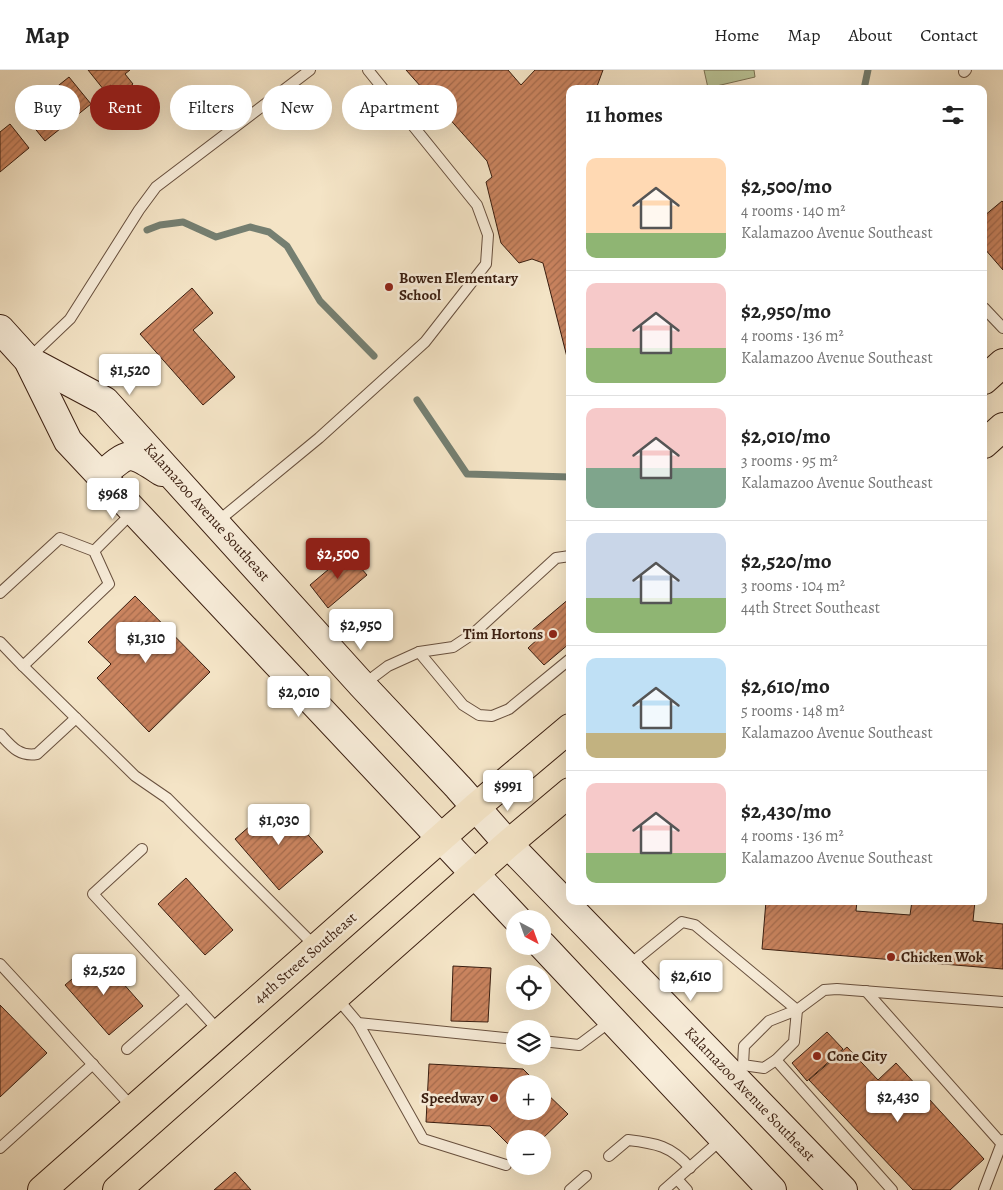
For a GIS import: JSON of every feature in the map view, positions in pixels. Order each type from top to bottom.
[{"type":"main road","name":"Kalamazoo Avenue Southeast","points":[[0,329],[28,360],[66,438],[510,910]]},
{"type":"main road","name":"Kalamazoo Avenue Southeast","points":[[28,360],[106,401],[362,685],[508,844],[566,904]]},
{"type":"main road","points":[[987,377],[1003,363]]},
{"type":"main road","points":[[987,441],[1003,427]]},
{"type":"main road","points":[[101,476],[126,456],[134,456],[188,490]]},
{"type":"main road","name":"44th Street Southeast","points":[[42,1190],[476,807],[566,731]]},
{"type":"main road","points":[[117,1190],[475,873],[566,795]]},
{"type":"main road","name":"Kalamazoo Avenue Southeast","points":[[567,905],[627,967],[736,1069],[843,1190]]},
{"type":"main road","points":[[551,955],[772,1190]]},
{"type":"lane","points":[[28,360],[70,319],[156,186],[310,70]]},
{"type":"lane","points":[[217,522],[319,438],[425,342],[486,264],[488,235],[477,205],[368,70]]},
{"type":"lane","points":[[987,311],[1003,328]]},
{"type":"lane","points":[[94,551],[134,511]]},
{"type":"lane","points":[[0,593],[60,538],[94,551],[109,584],[23,666]]},
{"type":"lane","points":[[362,685],[388,666],[419,652],[453,647],[474,633],[556,558],[566,557]]},
{"type":"lane","points":[[0,642],[135,776],[167,798],[317,948]]},
{"type":"lane","points":[[419,652],[463,705],[479,715],[492,716],[510,709],[566,662]]},
{"type":"lane","points":[[0,734],[15,750],[22,754],[37,754],[76,718]]},
{"type":"lane","points":[[142,849],[94,894],[220,1033]]},
{"type":"lane","points":[[627,967],[682,922],[695,925],[797,1010]]},
{"type":"lane","points":[[0,964],[134,1109]]},
{"type":"lane","points":[[797,1010],[794,1042],[776,1060],[764,1068],[736,1069],[744,1046],[769,1021],[797,1010],[824,990],[837,989],[1003,1002]]},
{"type":"lane","points":[[866,991],[1002,1141],[984,1190]]},
{"type":"lane","points":[[127,1049],[187,996]]},
{"type":"lane","points":[[336,996],[358,1023],[423,1139],[506,1165]]},
{"type":"lane","points":[[551,1043],[579,1045],[612,1020]]},
{"type":"lane","points":[[358,1023],[506,1038]]},
{"type":"lane","points":[[776,1060],[892,1190]]},
{"type":"lane","points":[[0,1148],[92,1064]]},
{"type":"lane","points":[[664,1190],[723,1138]]},
{"type":"lane","points":[[610,1156],[628,1140],[654,1143],[681,1156],[690,1168]]},
{"type":"lane","points":[[570,1190],[586,1176]]},
{"type":"lane","points":[[677,1179],[687,1190]]},
{"type":"green space","points":[[704,70],[754,70],[755,77],[721,85],[707,85]]},
{"type":"building","points":[[88,70],[130,70],[125,74],[133,84],[132,85],[100,85]]},
{"type":"building","name":"Bowen Elementary School","points":[[406,70],[508,70],[521,85],[535,70],[603,70],[597,85],[566,85],[566,353],[543,263],[532,259],[519,263],[501,243],[486,182],[492,177],[487,161],[457,127],[457,85],[419,85]]},
{"type":"building","points":[[69,77],[76,85],[59,85]]},
{"type":"building","points":[[80,90],[90,103],[80,113]]},
{"type":"building","points":[[10,124],[29,148],[0,172],[0,132]]},
{"type":"building","points":[[36,130],[59,130],[45,141]]},
{"type":"building","points":[[1003,202],[1003,270],[987,251],[987,214]]},
{"type":"building","points":[[192,288],[213,313],[193,330],[235,377],[203,405],[140,334]]},
{"type":"building","points":[[348,553],[367,575],[328,608],[310,585]]},
{"type":"building","points":[[135,596],[210,672],[149,732],[97,678],[111,664],[88,642]]},
{"type":"building","name":"Tim Hortons","points":[[566,601],[566,646],[544,665],[528,648],[539,638],[532,630]]},
{"type":"building","points":[[274,805],[283,806],[323,852],[279,890],[235,839]]},
{"type":"building","points":[[186,878],[233,930],[205,955],[158,904]]},
{"type":"building","points":[[766,905],[857,905],[856,911],[910,915],[911,905],[975,905],[973,921],[1003,924],[1003,969],[762,949]]},
{"type":"building","points":[[99,956],[143,1006],[109,1035],[65,985]]},
{"type":"building","points":[[453,966],[491,968],[488,1022],[451,1021]]},
{"type":"building","points":[[0,1005],[47,1053],[0,1097]]},
{"type":"building","name":"Cone City","points":[[827,1032],[843,1049],[807,1081],[792,1063]]},
{"type":"building","points":[[847,1047],[878,1080],[896,1063],[984,1159],[950,1190],[913,1190],[809,1080]]},
{"type":"building","points":[[429,1064],[523,1069],[529,1075],[506,1075],[506,1120],[551,1120],[551,1098],[568,1114],[551,1130],[506,1130],[506,1142],[490,1126],[426,1122]]},
{"type":"building","points":[[235,1172],[251,1190],[214,1190]]},
{"type":"waterway","points":[[865,85],[868,70]]},
{"type":"waterway","points":[[147,230],[160,225],[183,222],[216,237],[250,227],[269,232],[287,246],[320,301],[374,356]]},
{"type":"waterway","points":[[417,400],[467,474],[566,477]]},
{"type":"place","name":"Bowen Elementary School","points":[[389,287]]},
{"type":"place","name":"Tim Hortons","points":[[553,634]]},
{"type":"place","name":"Chicken Wok","points":[[891,957]]},
{"type":"place","name":"Cone City","points":[[817,1056]]},
{"type":"place","name":"Speedway","points":[[494,1098]]}]
